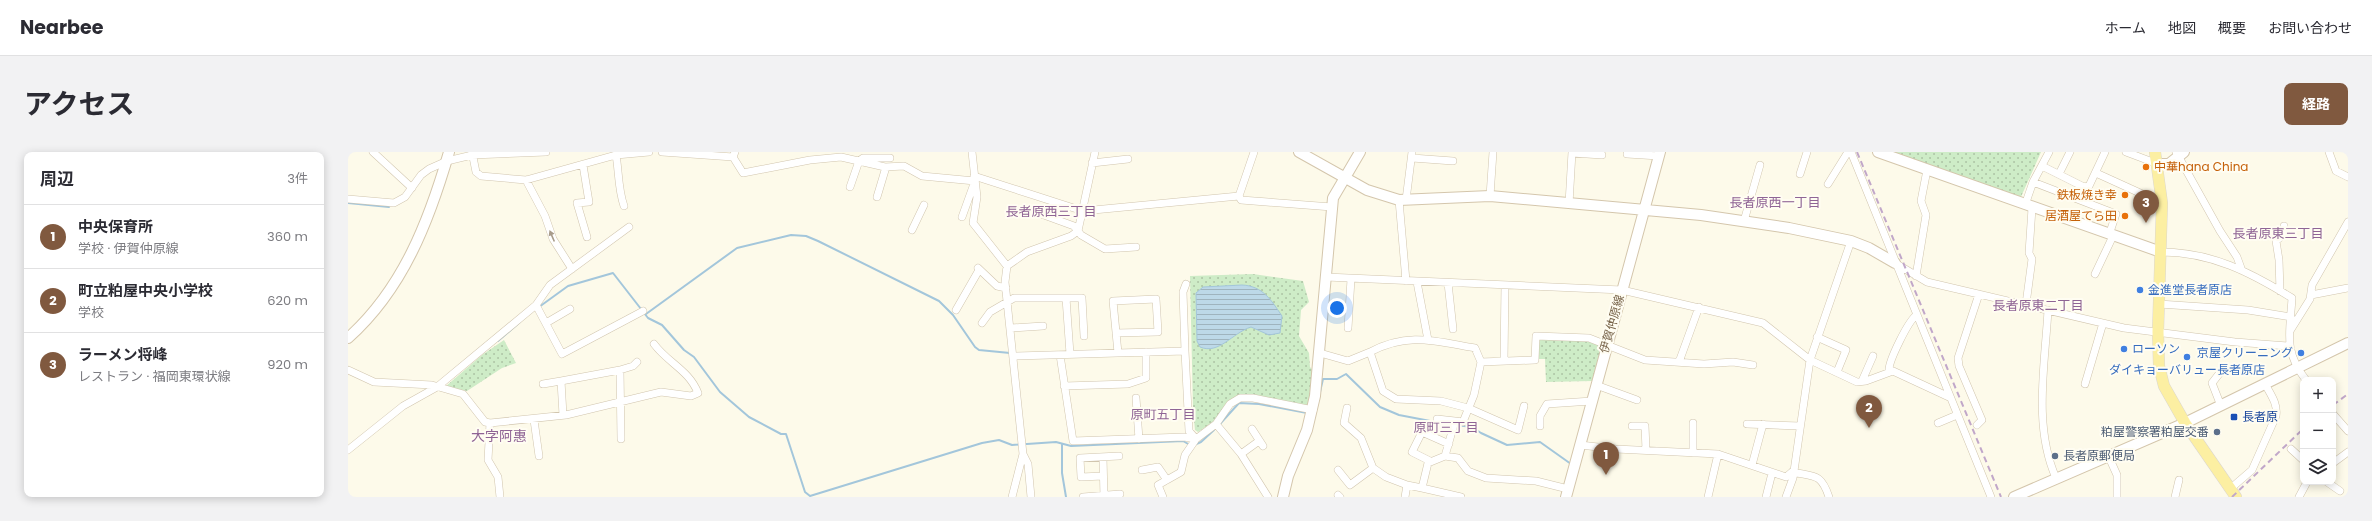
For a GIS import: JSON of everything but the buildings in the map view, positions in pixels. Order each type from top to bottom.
[{"type":"main road","points":[[2155,152],[2158,164],[2162,203],[2158,332],[2159,366],[2164,386],[2186,423],[2233,493]]},
{"type":"street","points":[[373,152],[412,188]]},
{"type":"street","points":[[348,198],[394,203],[400,202],[429,169],[448,156],[546,152]]},
{"type":"street","points":[[472,154],[476,172],[481,176],[526,180],[616,155],[649,152]]},
{"type":"street","points":[[662,152],[734,155],[743,173],[841,155],[886,167],[904,166],[922,176],[975,178],[1082,211],[1239,196]]},
{"type":"street","points":[[972,152],[978,197],[973,223],[1006,266],[1006,288],[1009,300],[1023,454],[1012,497]]},
{"type":"street","points":[[1006,266],[1027,252],[1071,236],[1078,231],[1094,152]]},
{"type":"street","points":[[1239,196],[1254,152]]},
{"type":"street","points":[[1299,152],[1367,190],[1403,200],[1490,196],[1744,221],[1789,228],[1850,241],[1869,248],[1927,282],[2103,323],[2235,342],[2288,346]]},
{"type":"street","points":[[1283,497],[1313,410],[1320,353],[1332,207],[1336,191],[1360,152]]},
{"type":"street","points":[[1490,196],[1493,152]]},
{"type":"street","points":[[1800,174],[1806,152]]},
{"type":"street","points":[[1828,184],[1849,152]]},
{"type":"street","points":[[1849,152],[1991,497]]},
{"type":"street","points":[[1878,152],[2028,207],[2161,252],[2197,255],[2241,268],[2292,298],[2288,346],[2297,368],[2304,377]]},
{"type":"street","points":[[2026,304],[2032,259],[2029,253],[2028,207],[2033,182],[2049,152]]},
{"type":"street","points":[[2059,174],[2070,152]]},
{"type":"street","points":[[2042,166],[2084,187],[2089,186],[2105,152]]},
{"type":"street","points":[[2126,152],[2158,164],[2170,164],[2180,153],[2220,231],[2237,257],[2241,268]]},
{"type":"street","points":[[2329,152],[2336,171],[2348,178]]},
{"type":"street","points":[[1569,204],[1572,153],[1602,155]]},
{"type":"street","points":[[1627,154],[1659,154]]},
{"type":"street","name":"伊賀仲原線","points":[[1567,493],[1659,154]]},
{"type":"street","points":[[616,155],[620,182],[619,191],[624,206]]},
{"type":"street","points":[[1406,282],[1403,200],[1412,155],[1453,161]]},
{"type":"street","points":[[348,338],[381,304],[404,270],[431,210],[448,156]]},
{"type":"street","points":[[850,187],[859,161],[863,158],[890,158]]},
{"type":"street","points":[[1092,163],[1128,159]]},
{"type":"street","points":[[582,165],[589,202],[577,203],[587,238]]},
{"type":"street","points":[[1744,221],[1760,165]]},
{"type":"street","points":[[877,197],[886,167]]},
{"type":"street","points":[[1916,276],[1922,231],[1926,215],[1922,201],[1927,170]]},
{"type":"street","points":[[2096,173],[2162,203]]},
{"type":"street","points":[[962,217],[975,178]]},
{"type":"street","points":[[526,180],[545,216],[553,239],[572,270]]},
{"type":"street","points":[[2033,182],[2116,214],[2111,235],[2095,274]]},
{"type":"street","points":[[1239,196],[1241,200],[1332,207]]},
{"type":"street","points":[[912,230],[924,205]]},
{"type":"street","points":[[1041,214],[1074,226],[1081,235],[1105,249],[1136,247]]},
{"type":"street","points":[[2290,332],[2311,295],[2312,285],[2348,222]]},
{"type":"street","points":[[2280,291],[2279,260],[2276,241],[2282,236],[2284,226]]},
{"type":"street","points":[[348,450],[403,406],[437,387],[536,305],[550,285],[629,227]]},
{"type":"street","points":[[1786,497],[1793,478],[1792,472],[1810,360],[1850,241]]},
{"type":"street","points":[[956,310],[978,269],[998,286],[1006,288]]},
{"type":"street","points":[[1326,277],[1406,282],[1622,290],[1763,323],[1810,360],[1857,382],[1889,371],[1899,373],[1949,397]]},
{"type":"street","points":[[1348,328],[1351,279]]},
{"type":"street","points":[[1417,282],[1428,340]]},
{"type":"street","points":[[1448,283],[1453,329]]},
{"type":"street","points":[[1186,284],[1183,292],[1189,431],[1196,439]]},
{"type":"street","points":[[1504,361],[1506,285]]},
{"type":"street","points":[[2311,295],[2348,288]]},
{"type":"street","points":[[1977,425],[1982,420],[1958,366],[1958,358],[1979,294]]},
{"type":"street","points":[[982,323],[990,312],[1014,298],[1082,298],[1084,336]]},
{"type":"street","points":[[1066,298],[1070,354]]},
{"type":"street","points":[[1116,333],[1158,332],[1156,299],[1113,300],[1116,333],[1118,353]]},
{"type":"street","points":[[2159,304],[2248,310],[2291,317]]},
{"type":"street","points":[[536,305],[562,354],[643,311]]},
{"type":"street","points":[[1679,362],[1699,307]]},
{"type":"street","points":[[546,323],[570,309]]},
{"type":"street","points":[[2048,310],[2042,428],[2048,460],[2056,478]]},
{"type":"street","points":[[1889,371],[1902,338],[1913,317],[1917,315]]},
{"type":"street","points":[[2085,384],[2103,323]]},
{"type":"street","points":[[1011,328],[1043,326]]},
{"type":"street","points":[[1481,362],[1535,360],[1536,336],[1589,338],[1606,346],[1645,360],[1704,364],[1733,362],[1753,365]]},
{"type":"street","points":[[1817,337],[1846,350],[1837,372]]},
{"type":"street","points":[[1320,353],[1348,362],[1387,343],[1407,339],[1428,340],[1475,348],[1481,362],[1474,394],[1463,422],[1437,419]]},
{"type":"street","points":[[2015,497],[2108,455],[2186,423],[2348,343]]},
{"type":"street","points":[[348,370],[374,382],[402,382],[432,385],[463,394],[485,422],[490,423],[534,420],[563,415],[660,392],[691,396],[698,393],[687,374],[661,353],[654,344]]},
{"type":"street","points":[[1014,356],[1185,351]]},
{"type":"street","points":[[1064,386],[1128,384],[1146,378],[1146,352]]},
{"type":"street","points":[[1370,352],[1380,385],[1388,395],[1396,399],[1442,401],[1468,408],[1518,430],[1524,406]]},
{"type":"street","points":[[1060,354],[1073,441],[1184,437],[1196,439]]},
{"type":"street","points":[[1862,381],[1873,356]]},
{"type":"street","points":[[543,384],[561,382],[620,370],[633,366],[637,362]]},
{"type":"street","points":[[620,370],[622,402],[621,439]]},
{"type":"street","points":[[2219,374],[2212,383],[2221,406]]},
{"type":"street","points":[[561,382],[563,415]]},
{"type":"street","points":[[2233,493],[2252,470],[2276,416],[2275,402],[2265,384]]},
{"type":"street","points":[[1596,385],[1637,400]]},
{"type":"street","points":[[1163,497],[1158,485],[1181,472],[1185,455],[1196,439],[1216,424],[1230,404],[1247,397],[1313,410]]},
{"type":"street","points":[[1136,398],[1139,439]]},
{"type":"street","points":[[1540,426],[1540,416],[1547,404],[1592,401]]},
{"type":"street","points":[[1347,408],[1344,423],[1361,438],[1373,468],[1386,477],[1407,486],[1461,497]]},
{"type":"street","points":[[1938,423],[1957,415]]},
{"type":"street","points":[[2336,417],[2346,426]]},
{"type":"street","points":[[534,420],[538,456]]},
{"type":"street","points":[[1445,456],[1455,422]]},
{"type":"street","points":[[490,423],[488,460],[498,477],[500,497]]},
{"type":"street","points":[[1693,423],[1693,453]]},
{"type":"street","points":[[1216,424],[1241,454],[1268,497]]},
{"type":"street","points":[[1747,424],[1800,426]]},
{"type":"street","points":[[1752,465],[1763,424]]},
{"type":"street","points":[[1632,426],[1645,426],[1646,450]]},
{"type":"street","points":[[1241,454],[1261,444],[1252,429]]},
{"type":"street","points":[[1430,461],[1412,452],[1422,432],[1449,444]]},
{"type":"street","points":[[1580,445],[1718,454],[1786,477],[1792,472],[1818,476],[1822,480],[1829,497]]},
{"type":"street","points":[[2291,449],[2300,457]]},
{"type":"street","points":[[2336,461],[2348,452]]},
{"type":"street","points":[[1023,454],[1028,464],[1031,497]]},
{"type":"street","points":[[1708,497],[1718,454]]},
{"type":"street","points":[[2108,455],[2117,474],[2117,497]]},
{"type":"street","points":[[1103,476],[1081,477],[1080,458],[1119,456]]},
{"type":"street","points":[[1422,488],[1428,463],[1445,456],[1458,458],[1468,470],[1486,478],[1536,481],[1567,493]]},
{"type":"street","points":[[1103,457],[1104,496]]},
{"type":"street","points":[[1142,470],[1158,467],[1167,480]]},
{"type":"street","points":[[1338,470],[1350,485],[1373,468]]},
{"type":"street","points":[[1766,497],[1772,473]]},
{"type":"street","points":[[2175,497],[2179,480]]},
{"type":"street","points":[[2299,497],[2305,485]]},
{"type":"street","points":[[2331,485],[2340,491]]},
{"type":"street","points":[[1405,497],[1407,486]]},
{"type":"street","points":[[1083,497],[1120,494]]},
{"type":"green space","points":[[1893,152],[2041,152],[2020,199]]},
{"type":"green space","points":[[1253,274],[1303,281],[1309,302],[1301,310],[1299,336],[1309,353],[1310,367],[1315,373],[1310,407],[1239,395],[1214,421],[1198,432],[1195,430],[1193,409],[1190,276]]},
{"type":"green space","points":[[1538,339],[1587,340],[1602,347],[1592,381],[1546,382],[1545,359],[1537,359]]},
{"type":"green space","points":[[504,340],[516,363],[502,368],[467,391],[445,387],[482,355]]},
{"type":"water","points":[[1242,285],[1256,288],[1270,299],[1282,316],[1280,333],[1269,335],[1251,327],[1219,346],[1207,349],[1200,347],[1197,341],[1196,293],[1203,287]]},
{"type":"waterway","points":[[348,203],[389,207]]},
{"type":"waterway","points":[[646,314],[737,248],[791,235],[806,236],[939,301],[953,315],[975,347],[979,350],[1010,353]]},
{"type":"waterway","points":[[539,307],[568,286],[613,273],[648,318],[662,325],[684,350],[694,357],[720,392],[749,417],[781,434],[786,434],[805,492],[810,496],[982,443],[999,440],[1012,445],[1056,442],[1071,446],[1183,441],[1190,445]]},
{"type":"waterway","points":[[498,341],[520,322]]},
{"type":"waterway","points":[[1320,392],[1323,379],[1337,379],[1346,374],[1380,407],[1399,415],[1451,425]]},
{"type":"waterway","points":[[1219,425],[1239,403],[1259,404],[1307,413]]},
{"type":"waterway","points":[[1456,425],[1472,427],[1481,433],[1507,445],[1540,442],[1571,464]]},
{"type":"waterway","points":[[1194,445],[1201,442],[1214,430]]},
{"type":"waterway","points":[[1062,445],[1062,473],[1066,497]]},
{"type":"railway","points":[[1857,152],[2001,497]]},
{"type":"railway","points":[[2336,403],[2348,394]]},
{"type":"railway","points":[[2232,497],[2300,432]]},
{"type":"place","name":"中華hana China","points":[[2146,167]]},
{"type":"place","name":"鉄板焼き幸","points":[[2125,195]]},
{"type":"place","name":"居酒屋てら田","points":[[2125,216]]},
{"type":"place","name":"ラーメン将峰","points":[[2146,223]]},
{"type":"place","name":"金進堂長者原店","points":[[2140,290]]},
{"type":"place","name":"ローソン","points":[[2124,349]]},
{"type":"place","name":"京屋クリーニング","points":[[2301,353]]},
{"type":"place","name":"ダイキョーバリュー長者原店","points":[[2187,357]]},
{"type":"place","name":"長者原","points":[[2234,417]]},
{"type":"place","name":"町立粕屋中央小学校","points":[[1869,428]]},
{"type":"place","name":"粕屋警察署粕屋交番","points":[[2217,432]]},
{"type":"place","name":"長者原郵便局","points":[[2055,456]]},
{"type":"place","name":"中央保育所","points":[[1606,475]]},
{"type":"district","name":"長者原西一丁目","points":[[1775,202]]},
{"type":"district","name":"長者原西三丁目","points":[[1051,211]]},
{"type":"district","name":"長者原東三丁目","points":[[2278,233]]},
{"type":"district","name":"長者原東二丁目","points":[[2038,305]]},
{"type":"district","name":"原町五丁目","points":[[1163,414]]},
{"type":"district","name":"原町三丁目","points":[[1446,427]]},
{"type":"district","name":"大字阿惠","points":[[499,436]]}]
